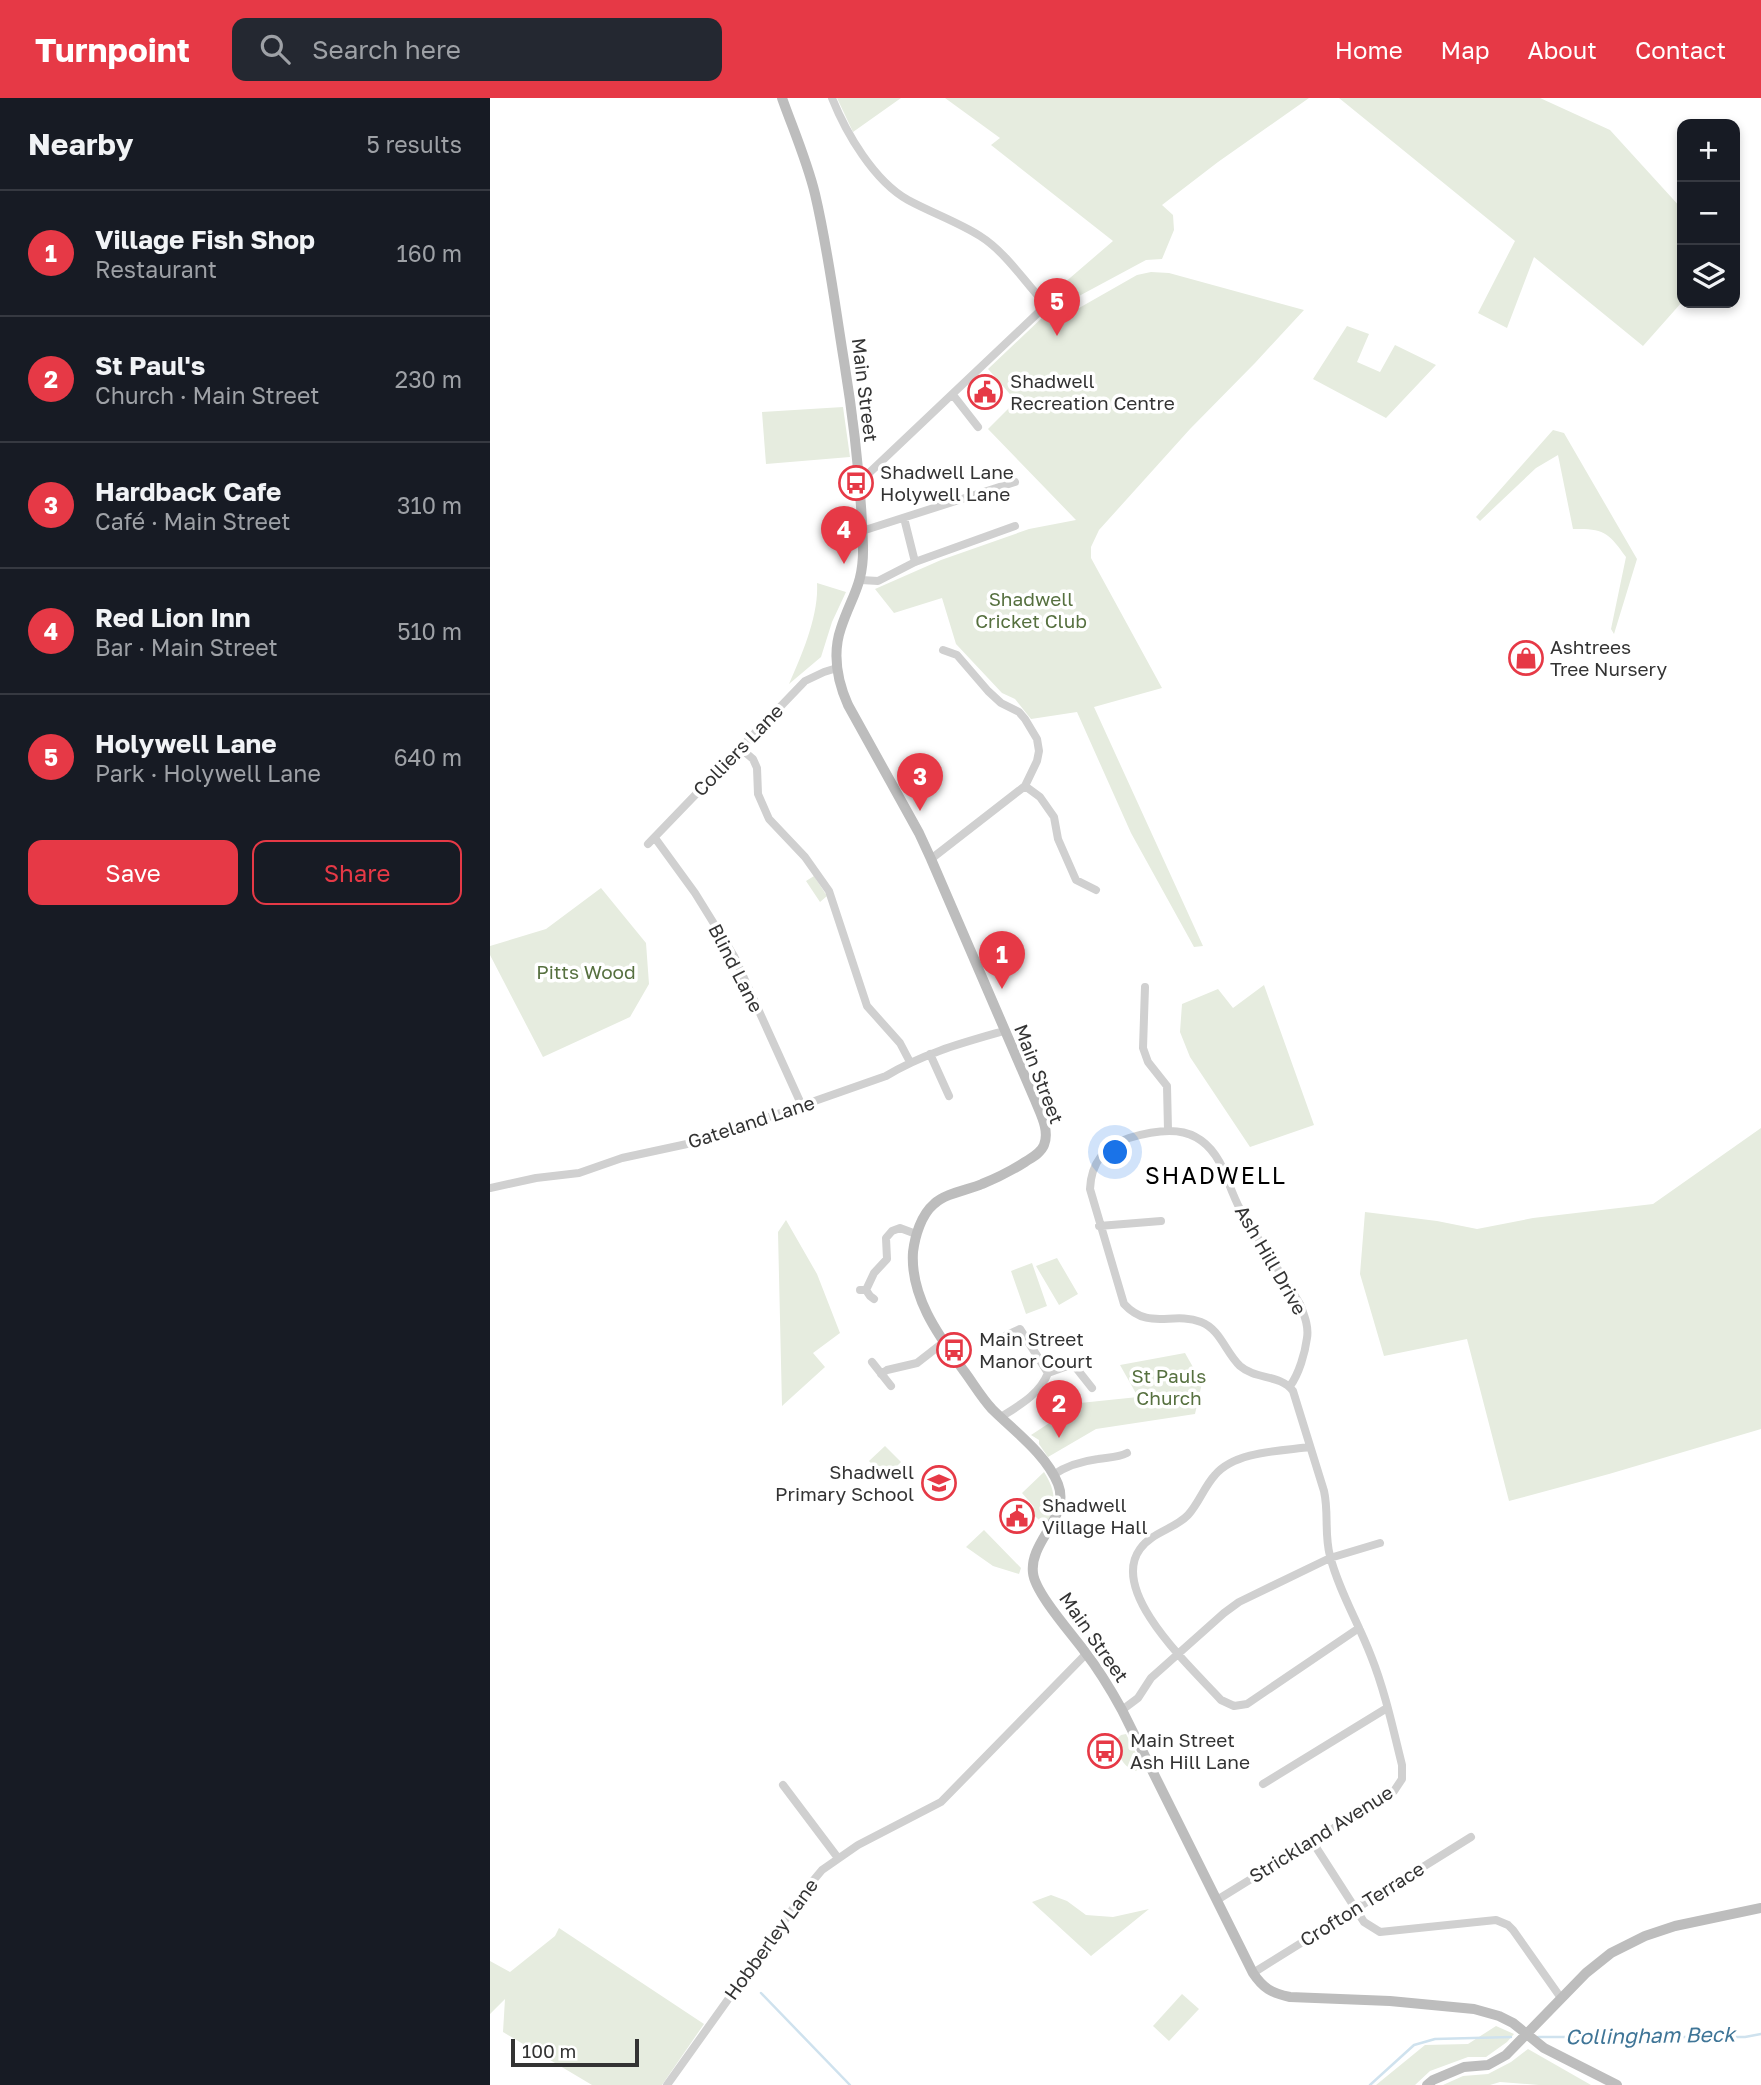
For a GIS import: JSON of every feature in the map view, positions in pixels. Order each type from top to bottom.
[{"type":"street","name":"Main Street","points":[[782,98],[815,192],[850,393],[862,531],[861,580],[841,628],[837,646],[836,668],[840,685],[848,705],[931,859],[1046,1132],[1045,1144],[1037,1154],[1004,1174],[934,1203],[916,1234],[913,1272],[924,1308],[944,1342],[984,1399],[1029,1444],[1059,1485],[1058,1511],[1036,1553],[1033,1564],[1034,1579],[1122,1710],[1253,1973],[1266,1989],[1281,1996],[1390,2001],[1474,2009],[1506,2020],[1544,2048],[1617,2085]]},
{"type":"street","points":[[832,98],[851,136],[889,184],[906,199],[983,238],[1002,255],[1042,301],[1040,311],[868,474],[858,480]]},
{"type":"street","points":[[953,395],[978,427]]},
{"type":"street","points":[[862,531],[1015,482]]},
{"type":"street","points":[[904,517],[915,562]]},
{"type":"street","points":[[861,580],[878,581],[915,562],[1015,526]]},
{"type":"street","points":[[931,859],[1025,786],[1039,751],[1037,739],[1019,712],[988,691],[957,655],[943,650]]},
{"type":"street","name":"Colliers Lane","points":[[648,844],[805,681],[836,668]]},
{"type":"street","points":[[740,748],[753,759],[757,768],[758,794],[769,819],[805,858],[829,891],[867,1006],[900,1043],[909,1062]]},
{"type":"street","points":[[1025,786],[1040,797],[1054,817],[1058,839],[1076,880],[1096,890]]},
{"type":"street","name":"Blind Lane","points":[[655,838],[695,893],[734,956],[802,1106]]},
{"type":"street","points":[[1145,987],[1143,1048],[1148,1062],[1167,1086],[1168,1130]]},
{"type":"street","name":"Gateland Lane","points":[[490,1188],[579,1172],[622,1158],[687,1144],[886,1076],[909,1062],[956,1044],[1004,1031]]},
{"type":"street","points":[[930,1054],[949,1096]]},
{"type":"street","name":"Ash Hill Drive","points":[[1168,1130],[1185,1132],[1201,1140],[1214,1153],[1242,1211],[1300,1304],[1306,1320],[1307,1337],[1297,1373],[1290,1386],[1244,1370],[1214,1331],[1199,1321],[1151,1320],[1132,1312],[1124,1304],[1120,1294],[1100,1226],[1090,1189],[1090,1177],[1103,1153],[1126,1139],[1168,1130]]},
{"type":"street","points":[[1100,1226],[1161,1221]]},
{"type":"street","points":[[874,1299],[863,1290],[874,1272],[887,1259],[886,1238],[892,1231],[900,1228],[916,1234]]},
{"type":"street","points":[[1007,1335],[1020,1328],[1048,1373]]},
{"type":"street","points":[[881,1374],[917,1363],[944,1342]]},
{"type":"street","points":[[872,1362],[891,1386]]},
{"type":"street","points":[[1001,1417],[1025,1402],[1044,1382],[1048,1373],[1073,1364],[1093,1388]]},
{"type":"street","points":[[1290,1386],[1296,1397],[1326,1502],[1325,1526],[1330,1558]]},
{"type":"street","points":[[1310,1447],[1231,1461],[1215,1474],[1182,1521],[1151,1538],[1140,1548],[1133,1568],[1134,1583],[1154,1624],[1221,1700],[1234,1706],[1247,1704],[1359,1628]]},
{"type":"street","points":[[1054,1475],[1064,1468],[1127,1453]]},
{"type":"street","points":[[1122,1710],[1138,1698],[1151,1678],[1224,1612],[1239,1602],[1330,1558],[1380,1543]]},
{"type":"street","name":"Strickland Avenue","points":[[1217,1900],[1394,1791],[1403,1772],[1371,1655],[1330,1558]]},
{"type":"street","name":"Hobberley Lane","points":[[667,2085],[811,1882],[838,1858],[858,1845],[941,1802],[1086,1654]]},
{"type":"street","points":[[1263,1784],[1387,1708]]},
{"type":"street","points":[[783,1784],[838,1858]]},
{"type":"street","name":"Crofton Terrace","points":[[1253,1973],[1471,1837]]},
{"type":"street","points":[[1312,1841],[1368,1926],[1380,1932],[1496,1920],[1503,1922],[1513,1930],[1561,1998]]},
{"type":"street","points":[[1427,2085],[1464,2067],[1488,2065],[1506,2055],[1586,1973],[1611,1953],[1645,1936],[1675,1926],[1761,1908]]},
{"type":"green space","points":[[837,98],[901,98],[853,132]]},
{"type":"green space","points":[[945,98],[1309,98],[1162,205],[1173,215],[1174,230],[1162,259],[1146,260],[1061,304],[1049,296],[1113,241],[991,145],[1000,138]]},
{"type":"green space","points":[[1339,98],[1540,98],[1610,130],[1677,204],[1677,308],[1643,346],[1534,257],[1507,328],[1478,313],[1515,241]]},
{"type":"green space","name":"Shadwell Cricket Club","points":[[1151,272],[1169,273],[1304,310],[1190,429],[1099,530],[1091,547],[1091,558],[1162,688],[1094,707],[1203,946],[1194,947],[1131,833],[1077,712],[1031,719],[1015,699],[1002,693],[956,644],[942,598],[894,613],[875,589],[941,560],[1029,529],[1076,520],[988,429],[1016,401],[988,369],[1045,315],[1061,316],[1072,312],[1137,275]]},
{"type":"green space","points":[[1347,326],[1369,334],[1357,362],[1380,372],[1395,345],[1436,365],[1386,418],[1313,379]]},
{"type":"green space","points":[[843,407],[850,457],[766,464],[762,412]]},
{"type":"green space","points":[[1553,430],[1564,433],[1637,559],[1614,634],[1611,629],[1626,557],[1605,534],[1573,529],[1558,455],[1536,468],[1480,521],[1476,517]]},
{"type":"green space","points":[[817,583],[846,592],[832,622],[821,657],[789,684],[812,621]]},
{"type":"green space","points":[[814,876],[827,896],[820,902],[806,881]]},
{"type":"green space","name":"Pitts Wood","points":[[601,888],[646,943],[649,984],[630,1017],[543,1057],[490,955],[490,946],[546,929]]},
{"type":"green space","points":[[1264,985],[1314,1125],[1250,1147],[1190,1057],[1180,1032],[1182,1004],[1218,989],[1233,1008]]},
{"type":"green space","points":[[1761,1128],[1761,1429],[1509,1501],[1467,1339],[1384,1356],[1360,1274],[1365,1212],[1477,1229],[1533,1218],[1653,1204]]},
{"type":"green space","points":[[786,1220],[817,1274],[840,1333],[813,1353],[825,1367],[782,1406],[778,1232]]},
{"type":"green space","points":[[1057,1258],[1078,1294],[1059,1305],[1036,1266]]},
{"type":"green space","points":[[1032,1263],[1047,1306],[1026,1314],[1011,1271]]},
{"type":"green space","name":"St Pauls Church","points":[[1185,1353],[1202,1383],[1195,1414],[1096,1429],[1048,1457],[1039,1440],[1031,1435],[1080,1403],[1138,1397],[1120,1365]]},
{"type":"green space","points":[[885,1446],[901,1462],[885,1478],[869,1461]]},
{"type":"green space","points":[[1044,1472],[1054,1499],[1046,1526],[1029,1511],[1034,1507],[1022,1493]]},
{"type":"green space","points":[[984,1530],[1021,1568],[1019,1574],[993,1566],[966,1547]]},
{"type":"green space","points":[[1126,1734],[1142,1765],[1136,1771],[1127,1767],[1117,1748],[1117,1739]]},
{"type":"green space","points":[[1051,1895],[1067,1901],[1086,1915],[1113,1917],[1149,1909],[1091,1956],[1032,1902]]},
{"type":"green space","points":[[559,1928],[704,2024],[662,2085],[592,2085],[503,2032],[505,1999],[490,2014],[490,1961],[510,1972],[555,1936]]},
{"type":"green space","points":[[1182,1994],[1199,2009],[1169,2041],[1153,2026]]},
{"type":"green space","points":[[1496,2026],[1514,2034],[1486,2057],[1468,2057],[1430,2071],[1415,2085],[1376,2085],[1425,2045],[1468,2044]]},
{"type":"green space","points":[[1528,2049],[1591,2085],[1500,2082],[1490,2085],[1443,2085],[1463,2076],[1488,2074]]},
{"type":"waterway","name":"Collingham Beck","points":[[761,1993],[850,2085]]},
{"type":"waterway","name":"Collingham Beck","points":[[1538,2037],[1745,2037],[1761,2034]]},
{"type":"waterway","name":"Collingham Beck","points":[[1370,2085],[1414,2045],[1435,2039],[1511,2037]]},
{"type":"place","name":"Holywell Lane","points":[[1057,336]]},
{"type":"place","name":"Shadwell Recreation Centre","points":[[985,392]]},
{"type":"place","name":"Shadwell Lane Holywell Lane","points":[[856,483]]},
{"type":"place","name":"Red Lion Inn","points":[[844,564]]},
{"type":"place","name":"Ashtrees Tree Nursery","points":[[1526,658]]},
{"type":"place","name":"Hardback Cafe","points":[[920,811]]},
{"type":"place","name":"Village Fish Shop","points":[[1002,989]]},
{"type":"place","name":"Main Street Manor Court","points":[[954,1350]]},
{"type":"place","name":"St Paul's","points":[[1059,1438]]},
{"type":"place","name":"Shadwell Primary School","points":[[939,1483]]},
{"type":"place","name":"Shadwell Village Hall","points":[[1017,1516]]},
{"type":"place","name":"Main Street Ash Hill Lane","points":[[1105,1751]]},
{"type":"district","name":"SHADWELL","points":[[1216,1176]]}]
